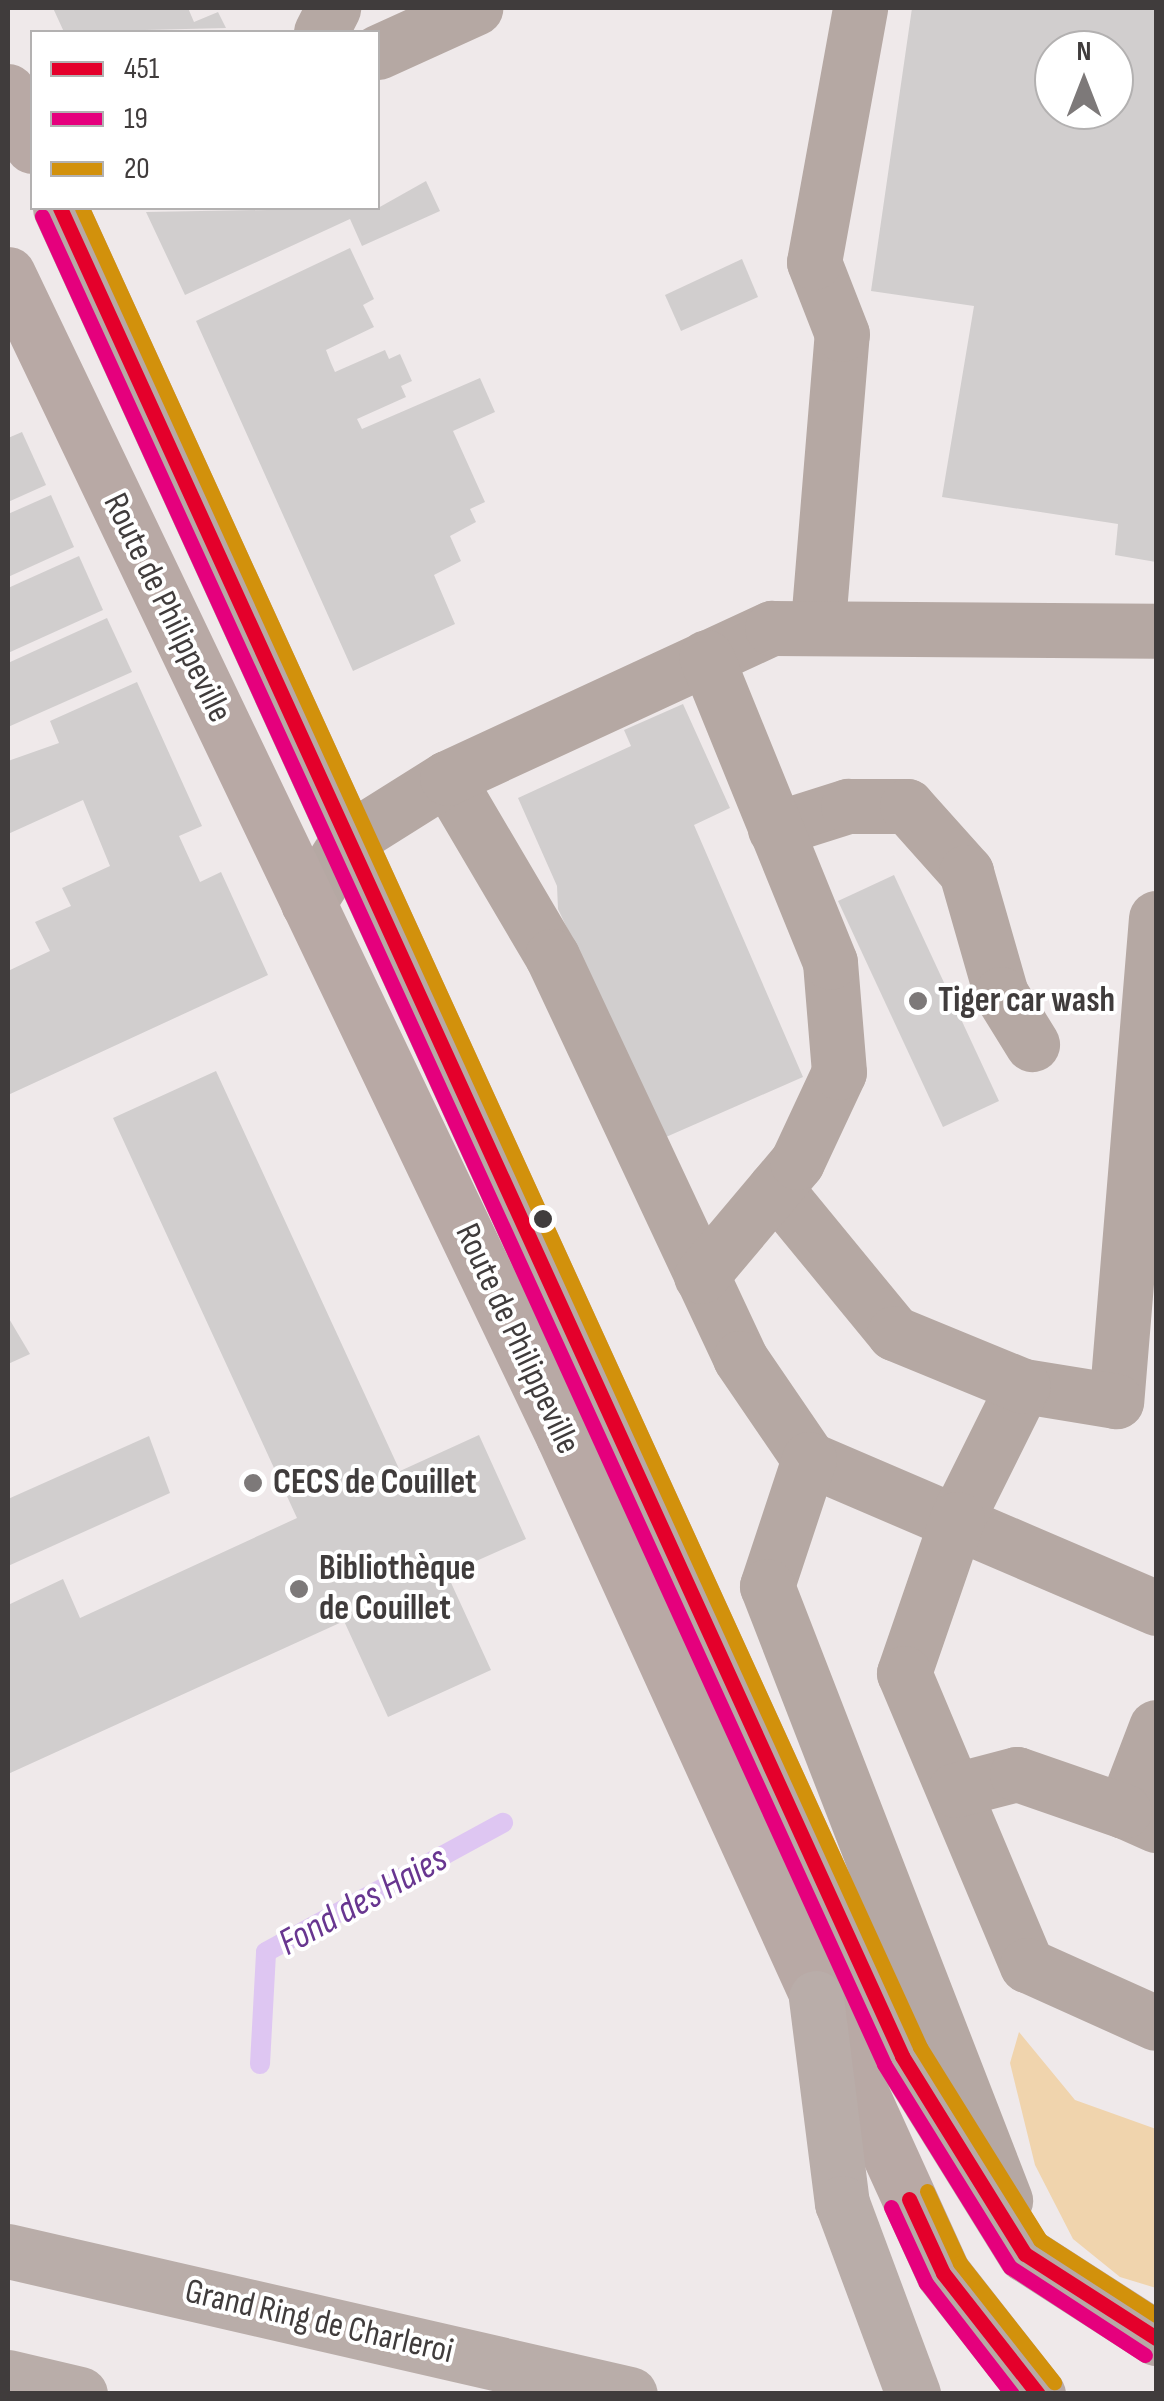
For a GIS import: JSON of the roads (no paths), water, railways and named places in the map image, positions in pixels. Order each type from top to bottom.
[{"type":"highway","points":[[816,1998],[842,2203],[913,2394]]},
{"type":"highway","name":"Grand Ring de Charleroi","points":[[8,2251],[630,2394]]},
{"type":"highway","points":[[8,2377],[80,2394]]},
{"type":"main road","points":[[8,91],[30,141]]},
{"type":"main road","name":"Route de Philippeville","points":[[64,210],[902,2056],[1024,2254],[1156,2338]]},
{"type":"main road","name":"Route de Philippeville","points":[[8,274],[563,1436],[943,2273],[1038,2394]]},
{"type":"street","points":[[380,51],[475,8]]},
{"type":"street","points":[[818,623],[842,334],[814,262],[860,8]]},
{"type":"street","points":[[308,903],[348,840],[447,778],[772,628],[818,623],[1156,631]]},
{"type":"street","points":[[701,1276],[797,1162],[838,1072],[830,962],[706,657]]},
{"type":"street","points":[[447,778],[552,956],[740,1358],[809,1459],[957,1519],[1156,1608]]},
{"type":"street","points":[[775,829],[848,806],[907,806],[966,872],[1001,994],[1032,1044]]},
{"type":"street","points":[[775,1188],[894,1332],[1023,1386],[1136,1412],[1156,918]]},
{"type":"street","points":[[1023,1386],[957,1519],[904,1673],[1027,1965],[1156,2022]]},
{"type":"street","points":[[809,1459],[766,1586],[932,1994],[1024,2254]]},
{"type":"street","points":[[955,1790],[1017,1774],[1140,1818],[1156,1727]]},
{"type":"waterway","name":"Fond des Haies","points":[[260,2064],[266,1952],[503,1823]]},
{"type":"place","name":"Tiger car wash","points":[[918,1001]]},
{"type":"place","name":"CECS de Couillet","points":[[253,1483]]},
{"type":"place","name":"Bibliothèque de Couillet","points":[[299,1589]]}]
